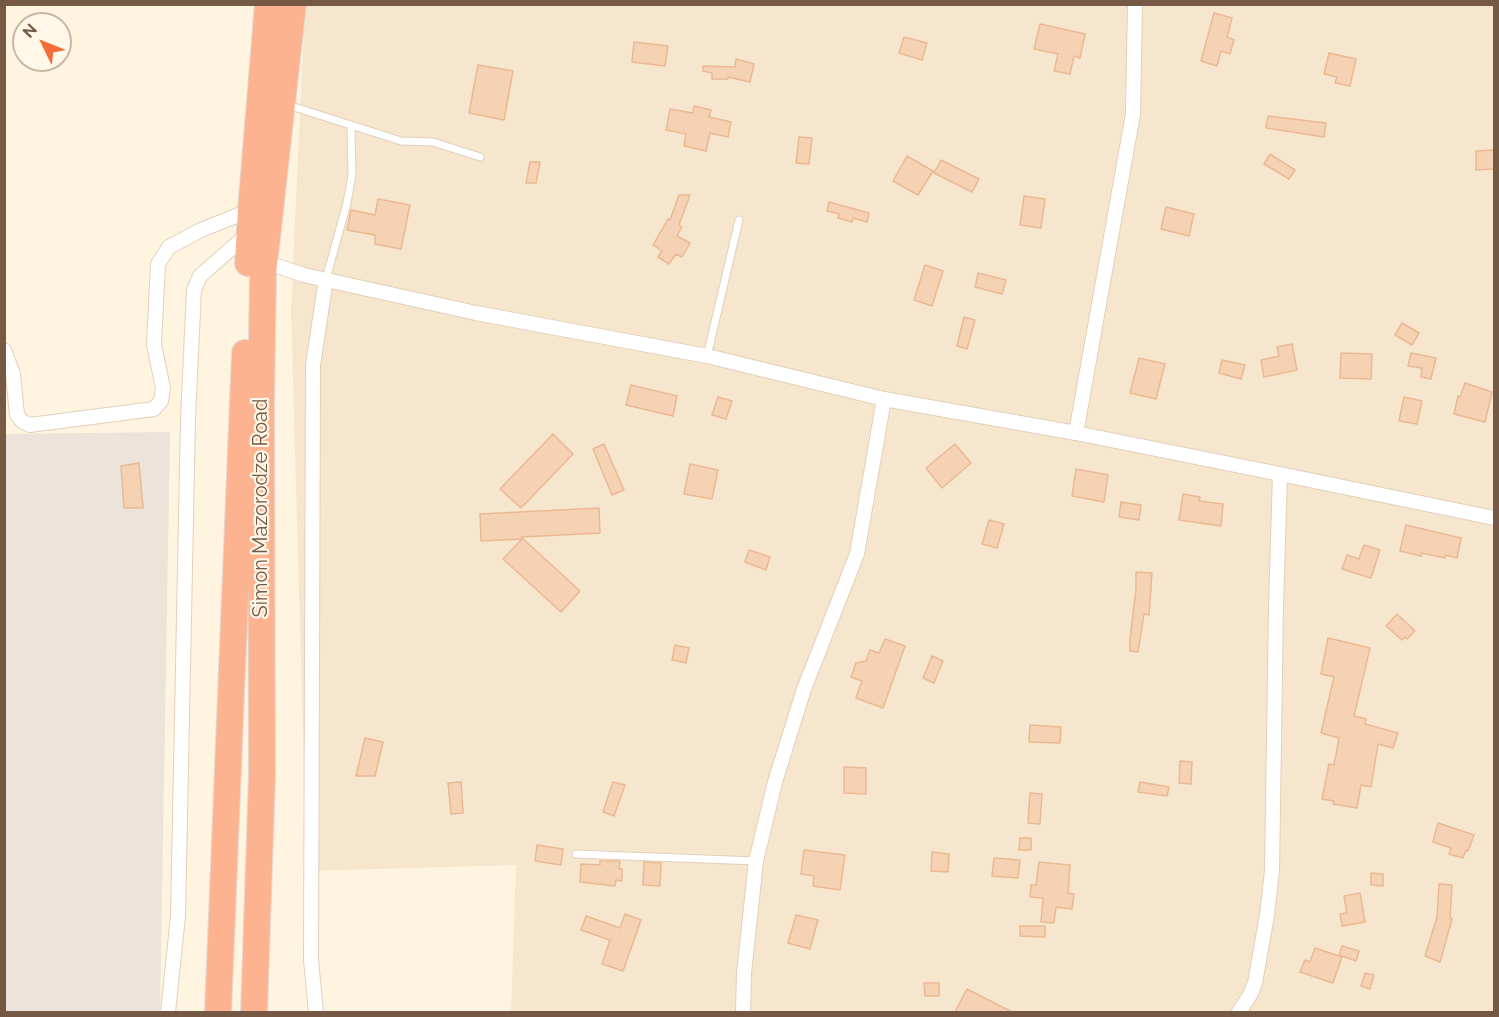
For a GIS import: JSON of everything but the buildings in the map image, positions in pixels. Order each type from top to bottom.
[{"type":"highway","name":"Simon Mazorodze Road","points":[[218,1012],[250,221],[268,4]]},
{"type":"highway","name":"Simon Mazorodze Road","points":[[254,1012],[262,776],[261,403],[264,262],[293,4]]},
{"type":"street","points":[[1076,433],[1133,114],[1135,4]]},
{"type":"street","points":[[4,350],[13,374],[17,415],[23,422],[30,425],[154,408],[161,401],[163,388],[154,345],[158,264],[169,247],[201,231],[250,221]]},
{"type":"street","points":[[168,1012],[177,916],[194,290],[200,276],[250,221]]},
{"type":"street","points":[[264,262],[304,275],[476,313],[707,356],[884,399],[1076,433],[1494,518]]},
{"type":"street","points":[[316,1012],[310,960],[313,365],[326,279]]},
{"type":"street","points":[[743,1012],[744,973],[756,861],[775,782],[804,689],[857,554],[884,399]]},
{"type":"street","points":[[1239,1012],[1255,983],[1272,871],[1280,474]]},
{"type":"lane","points":[[282,103],[401,141],[433,142],[480,157]]},
{"type":"lane","points":[[326,279],[347,203],[352,175],[351,126]]},
{"type":"lane","points":[[707,356],[738,220]]},
{"type":"lane","points":[[576,854],[756,861]]},
{"type":"shaded area","points":[[305,5],[1494,5],[1494,1012],[511,1012],[516,865],[307,871],[291,311]]},
{"type":"shaded area","points":[[170,432],[160,1012],[5,1012],[4,434]]}]
